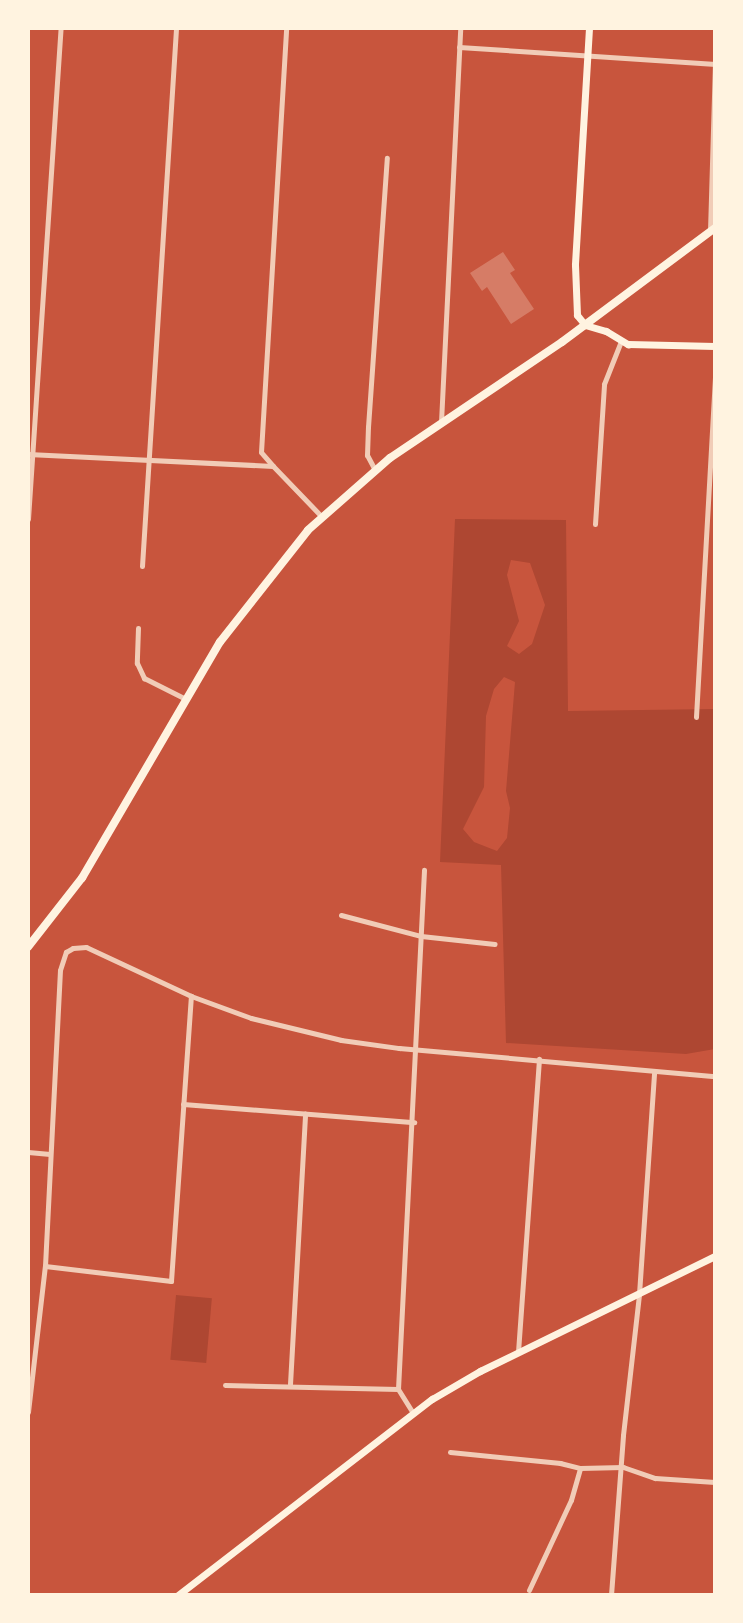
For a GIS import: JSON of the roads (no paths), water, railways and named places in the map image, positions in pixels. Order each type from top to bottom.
[{"type":"main road","points":[[589,28],[574,295],[577,315],[585,325],[606,331],[621,341],[656,347],[715,346]]},
{"type":"main road","points":[[28,947],[82,878],[184,698],[243,610],[322,517],[375,470],[585,325],[713,229]]},
{"type":"main road","points":[[178,1595],[413,1413],[473,1375],[715,1256]]},
{"type":"street","points":[[28,519],[61,28]]},
{"type":"street","points":[[142,566],[176,28]]},
{"type":"street","points":[[286,28],[261,452],[322,517]]},
{"type":"street","points":[[441,423],[460,28]]},
{"type":"street","points":[[459,47],[715,62],[713,229]]},
{"type":"street","points":[[375,470],[367,455],[368,427],[387,158]]},
{"type":"street","points":[[595,524],[604,384],[612,357],[621,341]]},
{"type":"street","points":[[696,717],[715,374]]},
{"type":"street","points":[[30,454],[273,466]]},
{"type":"street","points":[[138,628],[137,663],[144,678],[184,698]]},
{"type":"street","points":[[413,1413],[398,1389],[414,1122],[424,870]]},
{"type":"street","points":[[341,915],[421,936],[495,944]]},
{"type":"street","points":[[28,1412],[45,1266],[58,997],[62,960],[67,951],[86,947],[191,996],[312,1034],[372,1046],[715,1076]]},
{"type":"street","points":[[45,1266],[171,1281],[191,996]]},
{"type":"street","points":[[518,1352],[539,1059]]},
{"type":"street","points":[[611,1595],[623,1435],[639,1294],[654,1072]]},
{"type":"street","points":[[183,1104],[414,1122]]},
{"type":"street","points":[[290,1384],[305,1113]]},
{"type":"street","points":[[28,1152],[50,1154]]},
{"type":"street","points":[[225,1385],[290,1384],[398,1389]]},
{"type":"street","points":[[450,1452],[560,1463],[580,1468],[623,1467],[655,1478],[715,1482]]},
{"type":"street","points":[[529,1590],[571,1500],[580,1468]]}]
